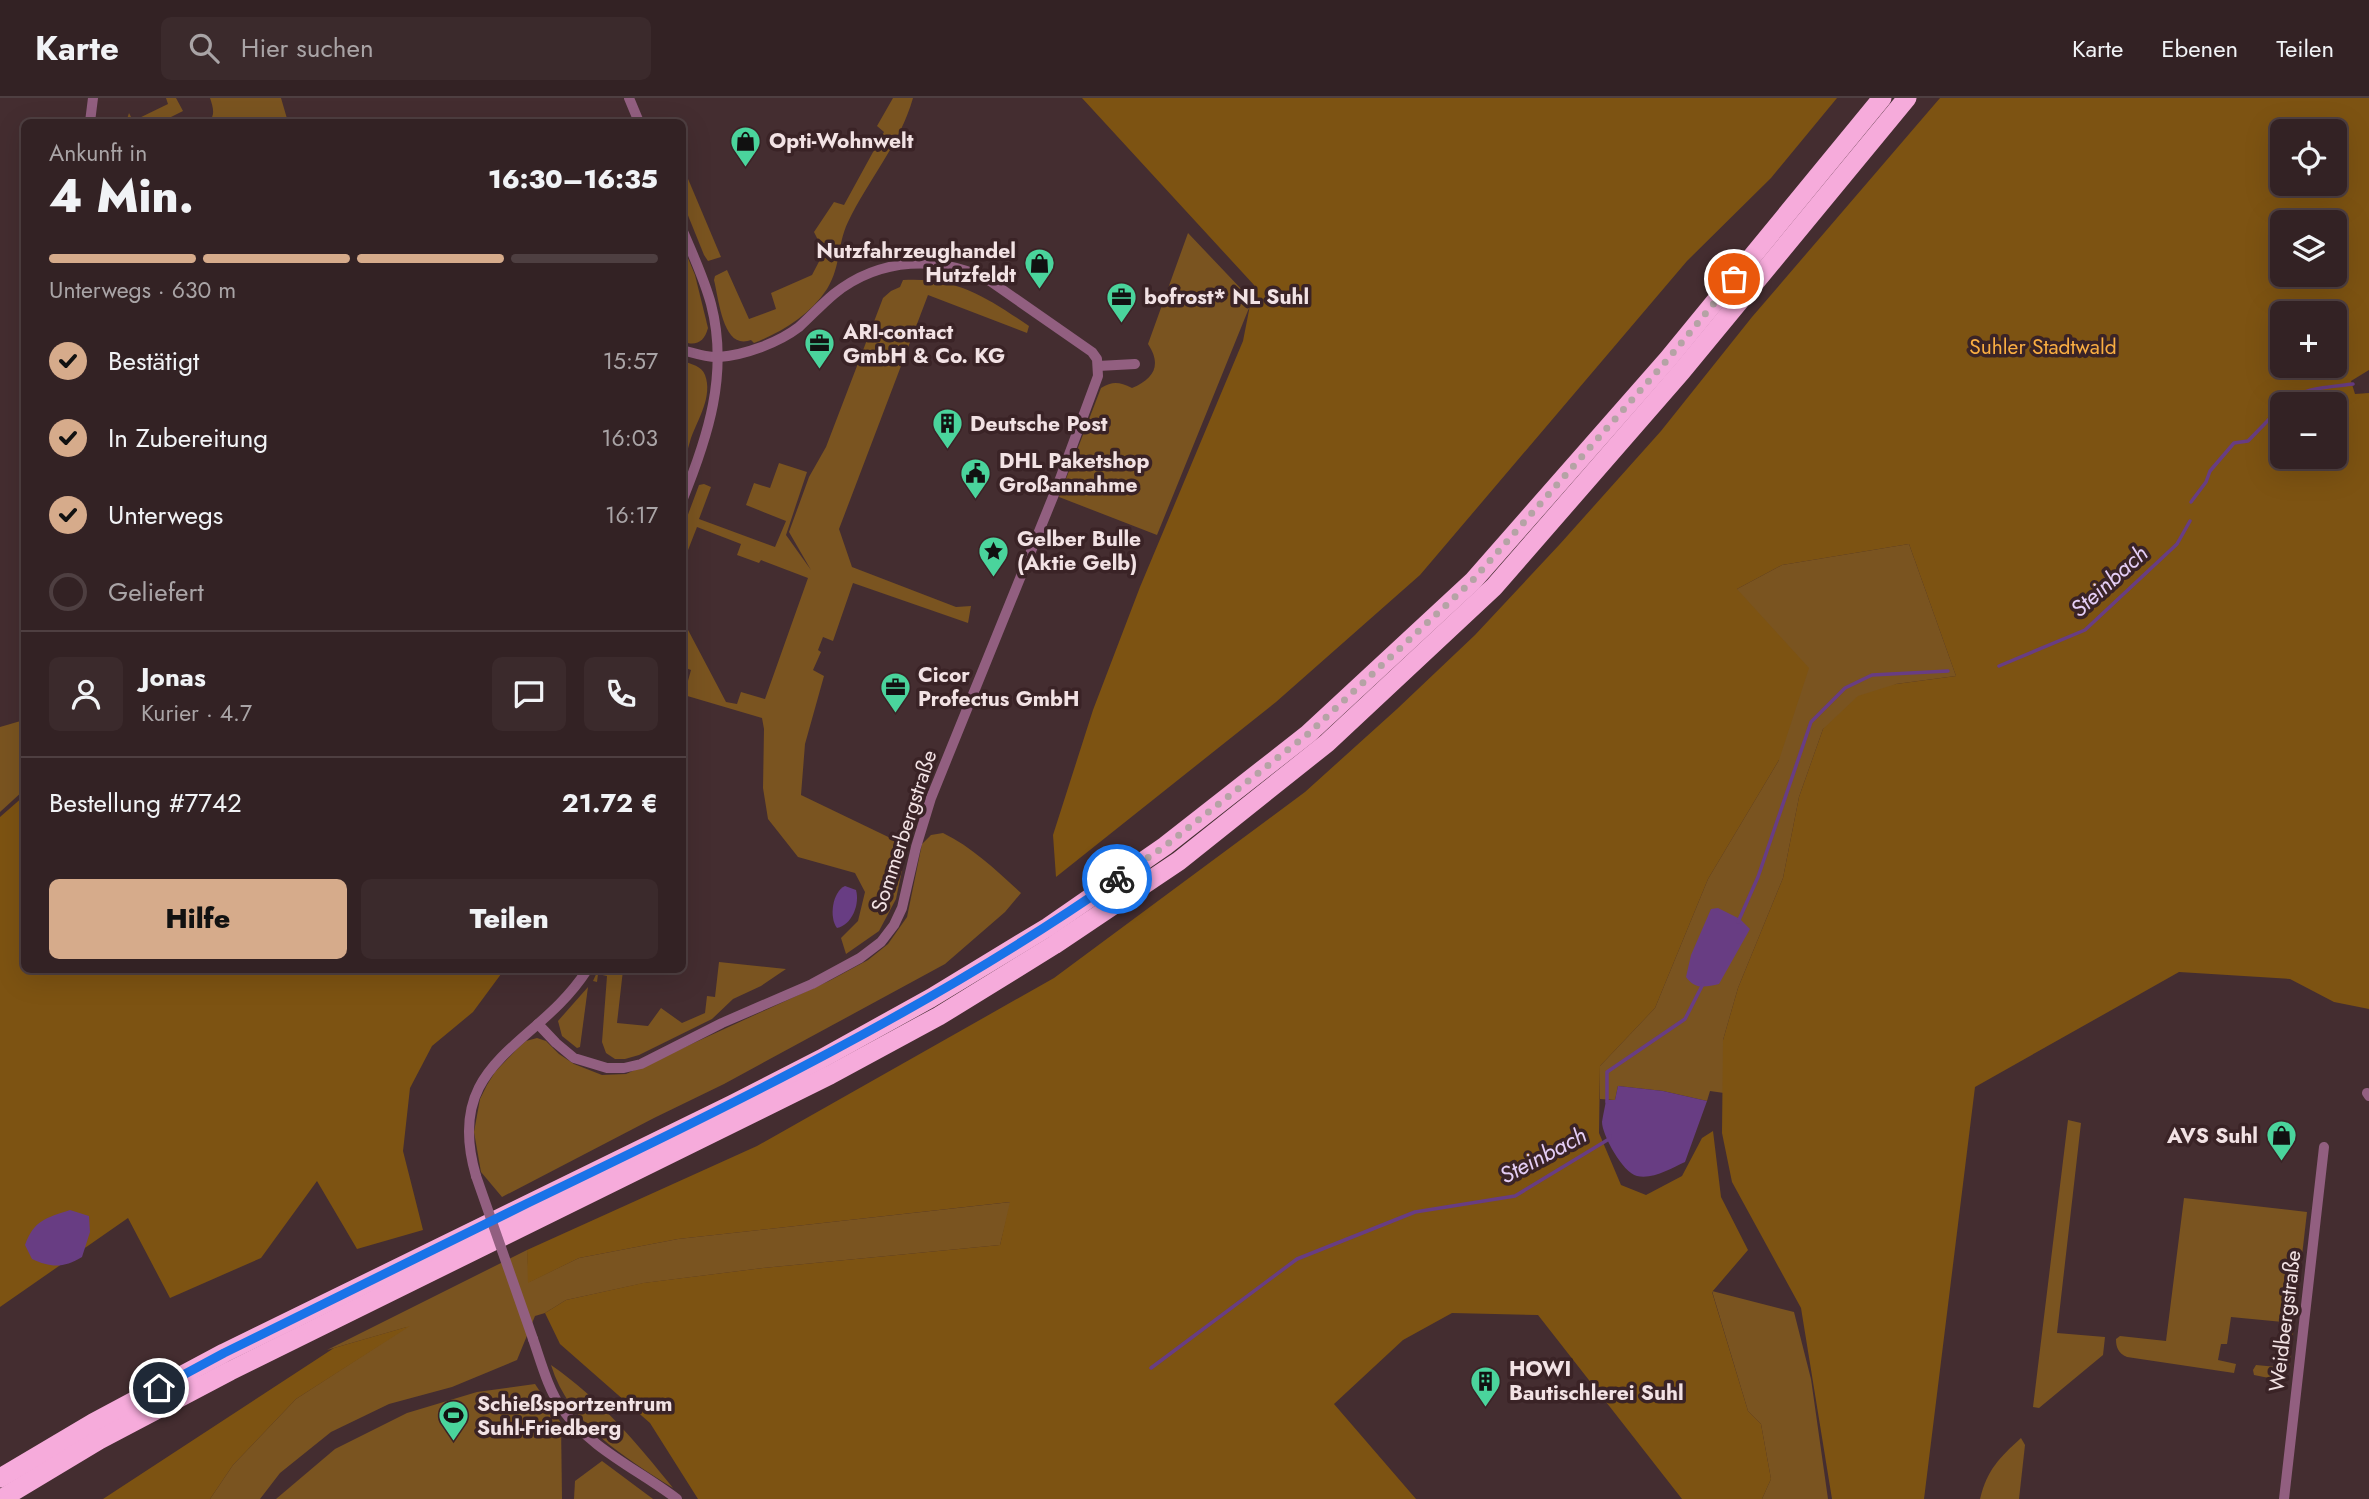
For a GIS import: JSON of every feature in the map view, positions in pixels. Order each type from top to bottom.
[{"type":"highway","points":[[1,1499],[99,1440],[230,1371],[774,1102],[939,1016],[1054,945],[1167,869],[1327,743],[1494,587],[1675,365],[1882,98]]},
{"type":"highway","points":[[0,1478],[93,1423],[224,1353],[821,1059],[931,998],[1048,927],[1165,846],[1318,725],[1472,581],[1675,365],[1907,98]]},
{"type":"street","points":[[90,119],[93,98]]},
{"type":"street","points":[[629,98],[638,119]]},
{"type":"street","points":[[686,239],[711,305],[719,357],[716,399],[708,430],[686,490]]},
{"type":"street","points":[[686,351],[719,357],[753,349],[797,328],[834,294],[861,277],[905,264],[928,263],[964,269],[990,281],[1092,352],[1098,366],[1135,364]]},
{"type":"street","name":"Sommerbergstraße","points":[[538,1024],[574,1058],[607,1068],[624,1068],[640,1064],[722,1023],[812,984],[860,958],[881,942],[894,925],[902,908],[924,817],[1062,474],[1095,385],[1098,366]]},
{"type":"street","points":[[585,973],[564,1000],[499,1059],[477,1091],[468,1125],[468,1143],[476,1176],[533,1339],[552,1391],[561,1407],[575,1425],[598,1445],[677,1499]]},
{"type":"street","name":"Weidbergstraße","points":[[2284,1499],[2325,1147]]},
{"type":"shaded area","points":[[166,98],[176,98],[183,111],[170,119],[137,119],[168,104]]},
{"type":"shaded area","points":[[210,98],[281,98],[287,119],[211,119],[213,108]]},
{"type":"shaded area","points":[[893,98],[913,98],[900,131],[848,222],[835,272],[827,289],[804,315],[775,334],[754,343],[751,340],[741,341],[734,338],[722,315],[715,276],[727,270],[749,319],[776,309],[771,293],[812,275],[824,252],[814,232],[834,202],[844,205],[884,132],[877,126]]},
{"type":"shaded area","points":[[686,174],[721,257],[708,261],[686,210]]},
{"type":"shaded area","points":[[1188,233],[1245,293],[1249,308],[1157,535],[1059,497],[1101,388],[1116,383],[1132,388],[1146,380],[1154,371],[1154,358],[1148,344]]},
{"type":"shaded area","points":[[686,253],[695,275],[708,328],[702,340],[686,342]]},
{"type":"shaded area","points":[[903,280],[922,280],[955,286],[999,306],[1029,326],[1027,333],[928,295],[839,529],[852,567],[956,607],[971,606],[968,623],[853,583],[833,641],[823,637],[818,650],[821,652],[813,670],[824,676],[805,744],[801,795],[907,846],[896,899],[879,931],[846,954],[841,938],[858,921],[865,892],[855,873],[798,857],[768,819],[763,788],[762,718],[686,696],[691,670],[686,668],[686,628],[726,702],[737,704],[741,692],[765,699],[808,578],[761,560],[759,563],[737,555],[741,544],[697,527],[686,555],[686,520],[699,485],[704,484],[711,487],[699,519],[775,547],[786,521],[746,505],[754,483],[770,488],[779,463],[807,472],[786,535],[811,570],[789,532],[809,477],[826,447],[883,298],[900,287]]},
{"type":"shaded area","points":[[686,362],[701,369],[707,383],[704,407],[686,462]]},
{"type":"shaded area","points":[[1909,544],[1956,676],[1896,684],[1823,729],[1799,797],[1783,878],[1738,988],[1723,1040],[1724,1093],[1710,1091],[1707,1101],[1663,1091],[1618,1086],[1615,1100],[1600,1099],[1600,1066],[1655,1008],[1708,879],[1779,760],[1737,589],[1782,565]]},
{"type":"shaded area","points":[[21,721],[21,793],[0,812],[0,727]]},
{"type":"shaded area","points":[[943,833],[974,852],[1021,893],[1005,912],[945,964],[724,1084],[502,1197],[481,1172],[474,1132],[480,1099],[495,1072],[526,1041],[537,1038],[546,1041],[574,1064],[602,1075],[626,1074],[829,981],[868,960],[888,944],[907,917],[922,844],[931,835]]},
{"type":"shaded area","points":[[845,886],[856,890],[856,907],[847,923],[837,928],[833,918],[833,905],[837,894]]},
{"type":"shaded area","points":[[1718,908],[1740,919],[1750,929],[1719,984],[1697,986],[1686,977],[1691,955],[1711,909]]},
{"type":"shaded area","points":[[719,962],[786,969],[761,986],[733,999],[712,1019],[639,1055],[625,1059],[615,1059],[606,1053],[602,1042],[607,976],[598,974],[597,982],[593,981],[597,973],[623,973],[617,1023],[648,1026],[661,1008],[682,1023],[705,1013],[707,996],[715,997]]},
{"type":"shaded area","points":[[588,987],[580,1047],[577,1048],[562,1036],[558,1021]]},
{"type":"shaded area","points":[[1618,1086],[1663,1091],[1707,1101],[1685,1162],[1662,1173],[1643,1177],[1626,1168],[1609,1144],[1602,1122],[1606,1100],[1615,1100]]},
{"type":"shaded area","points":[[2068,1120],[2081,1123],[2057,1333],[2105,1337],[2103,1355],[2039,1408],[2033,1407]]},
{"type":"shaded area","points":[[2184,1198],[2307,1212],[2289,1369],[2282,1376],[2273,1378],[2254,1375],[2253,1370],[2256,1365],[2277,1367],[2283,1322],[2231,1317],[2227,1344],[2221,1344],[2218,1360],[2236,1364],[2234,1373],[2127,1357],[2118,1350],[2116,1339],[2120,1336],[2166,1341]]},
{"type":"shaded area","points":[[1011,1202],[1000,1245],[763,1268],[644,1283],[566,1300],[535,1316],[517,1360],[452,1387],[389,1404],[331,1432],[280,1473],[260,1499],[210,1499],[233,1465],[296,1399],[407,1327],[327,1350],[527,1250],[529,1282],[579,1258],[678,1239]]},
{"type":"shaded area","points":[[70,1210],[89,1216],[90,1232],[82,1257],[57,1266],[32,1259],[25,1245],[32,1230],[42,1221]]},
{"type":"shaded area","points":[[1712,1291],[1794,1312],[1811,1379],[1828,1499],[1762,1499],[1771,1479],[1761,1424],[1748,1411]]},
{"type":"shaded area","points":[[551,1365],[601,1407],[673,1488],[618,1451],[585,1422],[559,1386]]},
{"type":"shaded area","name":"Schießsportzentrum Suhl-Friedberg","points":[[535,1384],[561,1423],[562,1499],[276,1499],[335,1449],[407,1413],[477,1392]]},
{"type":"shaded area","points":[[2021,1438],[2025,1445],[2019,1499],[1980,1499],[1986,1480],[1995,1465]]},
{"type":"shaded area","name":"Schießsportzentrum Suhl-Friedberg","points":[[602,1461],[653,1499],[574,1499],[575,1481]]},
{"type":"green space","points":[[1082,98],[1837,98],[1771,178],[1687,261],[1420,575],[1276,702],[1056,877],[1053,835],[1093,710],[1140,587],[1243,341],[1254,285]]},
{"type":"green space","name":"Suhler Stadtwald","points":[[1940,98],[2369,98],[2369,370],[2351,381],[2355,394],[2369,393],[2369,1009],[2334,1002],[2290,979],[2179,972],[1975,1087],[1924,1499],[1832,1499],[1801,1308],[1732,1182],[1722,1133],[1723,1040],[1738,988],[1783,878],[1799,797],[1823,729],[1858,696],[1896,684],[1956,676],[1909,544],[1782,565],[1737,589],[1809,668],[1779,760],[1708,879],[1655,1008],[1600,1066],[1599,1133],[1621,1185],[1646,1195],[1682,1176],[1702,1138],[1713,1131],[1721,1197],[1748,1250],[1712,1292],[1748,1411],[1761,1424],[1771,1479],[1762,1499],[1682,1499],[1538,1315],[1452,1313],[1403,1340],[1334,1404],[1416,1499],[698,1499],[650,1423],[560,1344],[545,1313],[566,1300],[643,1283],[763,1268],[1000,1245],[1010,1202],[678,1239],[579,1258],[528,1283],[527,1250],[757,1146],[1054,978],[1305,792],[1475,635],[1661,431],[1752,317]]},
{"type":"green space","points":[[21,799],[21,973],[502,973],[473,1012],[432,1046],[410,1088],[403,1151],[423,1230],[357,1249],[317,1181],[261,1258],[170,1298],[128,1218],[0,1307],[0,817]]},
{"type":"green space","points":[[410,1326],[296,1399],[233,1465],[210,1499],[103,1499],[334,1348]]},
{"type":"waterway","name":"Steinbach","points":[[2305,392],[2353,384]]},
{"type":"waterway","name":"Steinbach","points":[[2191,502],[2206,482],[2210,471],[2234,443],[2248,441],[2270,418]]},
{"type":"waterway","name":"Steinbach","points":[[1999,666],[2085,630],[2177,544],[2190,521]]},
{"type":"waterway","name":"Steinbach","points":[[1738,922],[1758,877],[1811,722],[1845,688],[1872,675],[1948,671]]},
{"type":"waterway","name":"Steinbach","points":[[1607,1102],[1607,1072],[1685,1019],[1703,984]]},
{"type":"waterway","name":"Steinbach","points":[[1151,1368],[1297,1259],[1415,1212],[1515,1196],[1610,1136]]},
{"type":"way so far","points":[[1117,879],[1165,846],[1308,734],[1472,581],[1668,359],[1734,279]]},
{"type":"place","name":"Opti-Wohnwelt","points":[[746,168]]},
{"type":"place","name":"Nutzfahrzeughandel Hutzfeldt","points":[[1039,290]]},
{"type":"place","name":"bofrost* NL Suhl","points":[[1121,324]]},
{"type":"place","name":"ARI-contact GmbH & Co. KG","points":[[820,371]]},
{"type":"place","name":"Deutsche Post","points":[[947,451]]},
{"type":"place","name":"DHL Paketshop Großannahme","points":[[976,500]]},
{"type":"place","name":"Gelber Bulle (Aktie Gelb)","points":[[994,578]]},
{"type":"place","name":"Cicor Profectus GmbH","points":[[895,714]]},
{"type":"place","name":"AVS Suhl","points":[[2281,1163]]},
{"type":"place","name":"HOWI Bautischlerei Suhl","points":[[1486,1408]]},
{"type":"place","name":"Schießsportzentrum Suhl-Friedberg","points":[[454,1443]]},
{"type":"route","points":[[159,1388],[224,1353],[821,1059],[931,998],[1048,927],[1117,879]]}]
